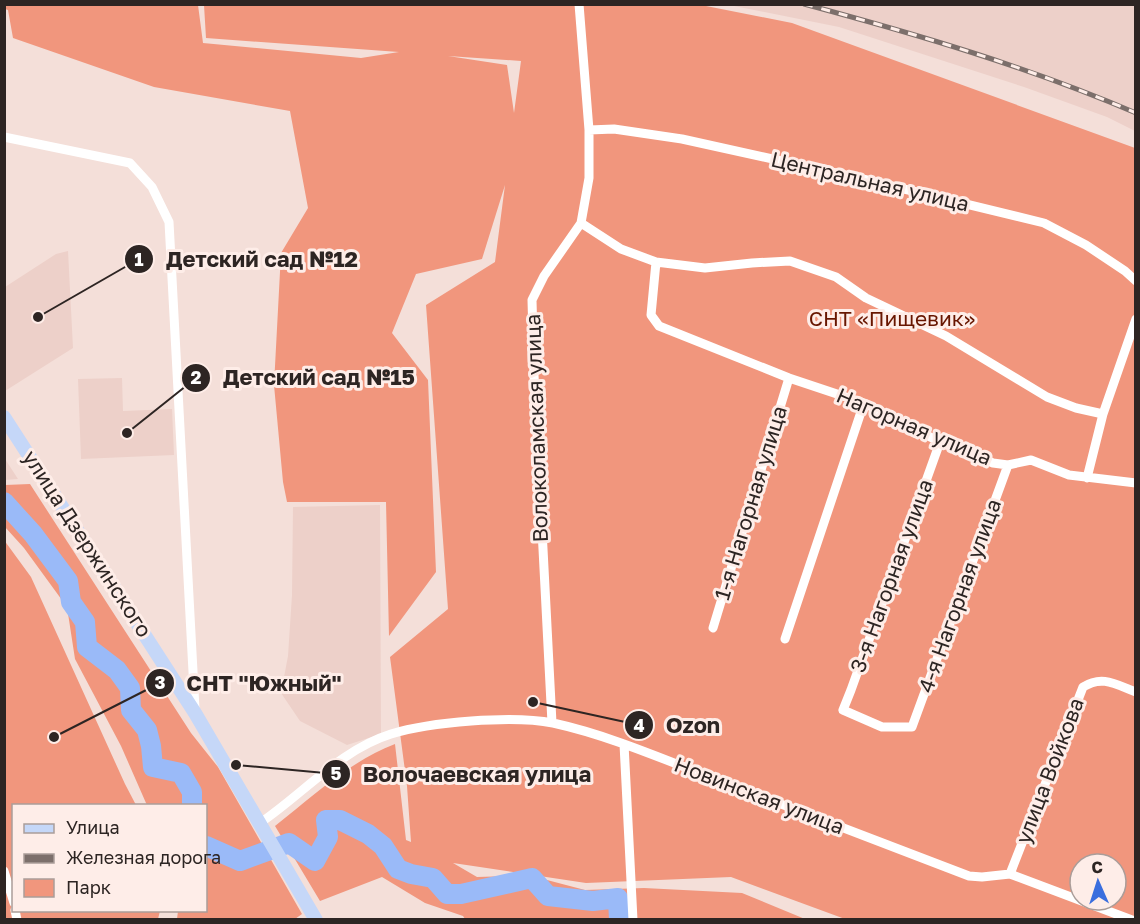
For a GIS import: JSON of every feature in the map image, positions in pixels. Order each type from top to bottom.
[{"type":"main road","name":"улица Дзержинского","points":[[4,417],[195,713],[316,920]]},
{"type":"street","name":"Волоколамская улица","points":[[552,723],[534,386],[532,300],[544,276],[581,224],[589,178],[589,130],[579,4]]},
{"type":"street","name":"Центральная улица","points":[[589,130],[614,129],[682,139],[867,180],[1044,223],[1086,245],[1125,270],[1136,281]]},
{"type":"street","points":[[4,138],[130,163],[152,187],[169,222],[195,713]]},
{"type":"street","points":[[581,224],[621,249],[656,262],[705,268],[752,262],[790,261],[836,277],[866,298],[946,336],[1047,397],[1076,408],[1102,414]]},
{"type":"street","name":"Нагорная улица","points":[[656,262],[651,315],[659,326],[789,378],[864,403],[940,442],[993,463],[1008,465],[1031,460],[1069,475],[1136,483]]},
{"type":"street","points":[[1087,478],[1102,414],[1136,319]]},
{"type":"street","name":"1-я Нагорная улица","points":[[713,628],[789,378]]},
{"type":"street","points":[[785,639],[864,403]]},
{"type":"street","name":"3-я Нагорная улица","points":[[912,727],[882,727],[843,710],[940,442]]},
{"type":"street","name":"4-я Нагорная улица","points":[[912,727],[1008,465]]},
{"type":"street","name":"улица Войкова","points":[[1010,874],[1083,687],[1094,680],[1109,682],[1136,692]]},
{"type":"street","name":"Новинская улица","points":[[260,823],[362,747],[391,734],[442,724],[502,720],[552,723],[624,744],[969,876],[1010,874],[1132,920]]},
{"type":"street","points":[[624,744],[633,920]]},
{"type":"street","points":[[4,871],[12,897]]},
{"type":"shaded area","points":[[729,5],[1135,5],[1135,131],[1107,117],[1024,87],[839,27]]},
{"type":"shaded area","points":[[68,251],[73,348],[5,391],[5,287],[56,254]]},
{"type":"shaded area","points":[[122,378],[123,411],[172,409],[174,455],[81,459],[78,379]]},
{"type":"shaded area","points":[[5,459],[18,479],[5,480]]},
{"type":"shaded area","points":[[380,505],[381,734],[347,745],[300,721],[281,693],[288,656],[292,595],[293,507]]},
{"type":"green space","name":"СНТ «Пищевик»","points":[[4,5],[198,5],[203,43],[361,58],[399,52],[206,38],[204,5],[701,5],[792,23],[1135,148],[1135,919],[845,919],[731,877],[586,883],[453,863],[477,877],[510,876],[547,880],[585,890],[644,888],[742,893],[805,919],[465,919],[463,916],[425,903],[382,877],[320,901],[275,826],[347,770],[378,751],[395,744],[406,840],[411,842],[407,786],[390,657],[448,609],[426,305],[495,262],[505,185],[482,259],[416,274],[392,333],[428,380],[436,572],[389,636],[386,502],[287,502],[283,482],[274,385],[281,253],[308,208],[290,111],[154,87],[13,38],[8,10]],"holes":[[[448,56],[521,61],[514,113],[507,65]]]},
{"type":"green space","points":[[30,484],[191,733],[218,767],[302,914],[295,919],[177,919],[178,912],[207,912],[207,804],[146,803],[121,746],[75,659],[67,607],[24,548],[5,527],[5,485]]},
{"type":"green space","points":[[4,540],[31,577],[135,804],[12,804],[12,912],[160,912],[158,919],[5,919]]},
{"type":"waterway","points":[[4,502],[33,534],[68,581],[71,602],[85,622],[87,647],[117,670],[130,688],[131,710],[147,730],[153,767],[181,773],[192,792],[192,804]]},
{"type":"waterway","points":[[207,846],[240,861],[289,843],[315,861],[328,837],[326,820],[340,820],[368,834],[383,846],[398,869],[433,878],[447,894],[461,894],[532,878],[548,896],[593,901],[618,898],[619,920]]},
{"type":"railway","points":[[804,4],[972,52],[1096,96],[1136,113]]},
{"type":"place","name":"Детский сад №12","points":[[38,317]]},
{"type":"place","name":"Детский сад №15","points":[[127,433]]},
{"type":"place","name":"Ozon","points":[[533,702]]},
{"type":"place","name":"СНТ \"Южный\"","points":[[54,737]]},
{"type":"place","name":"Волочаевская улица","points":[[236,765]]}]
